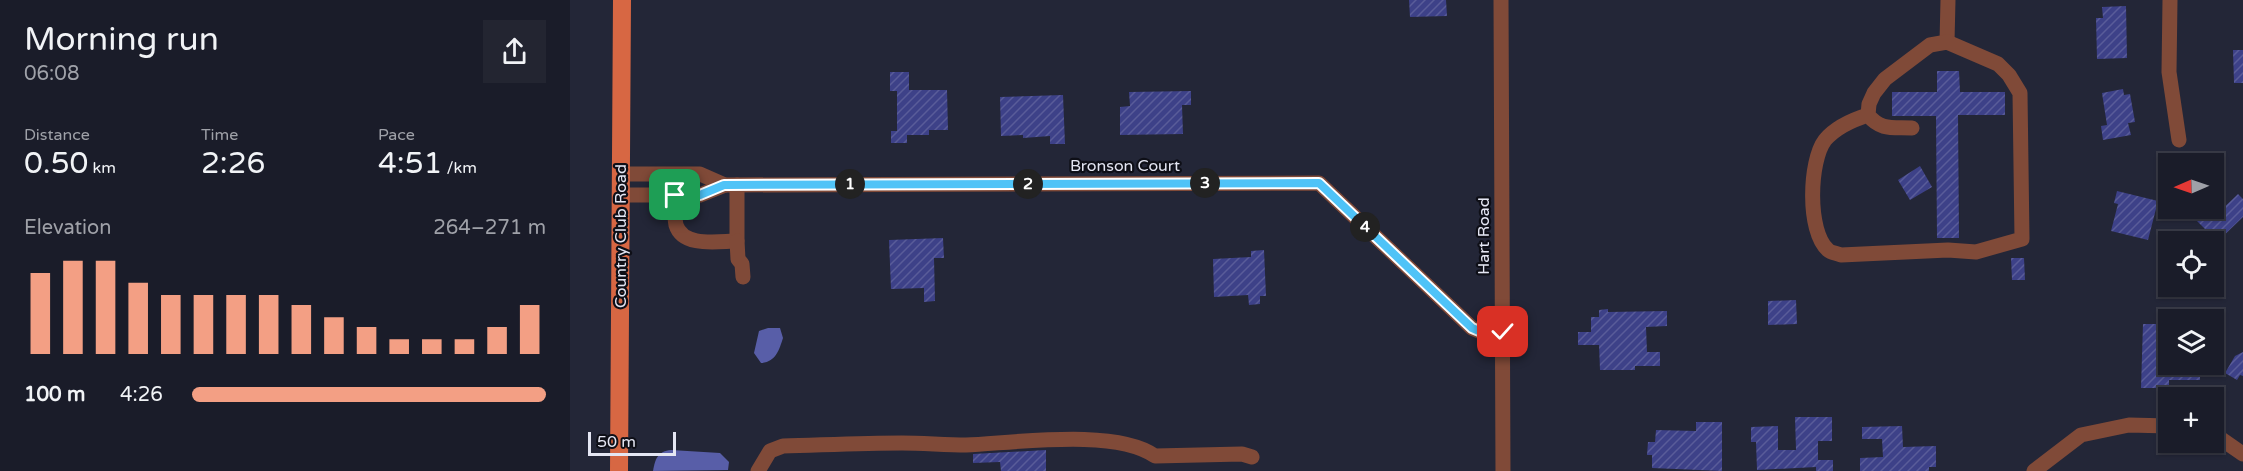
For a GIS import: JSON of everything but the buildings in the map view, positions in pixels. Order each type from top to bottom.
[{"type":"main road","name":"Country Club Road","points":[[619,471],[622,0]]},
{"type":"street","name":"Hart Road","points":[[1501,0],[1503,471]]},
{"type":"street","points":[[1947,42],[1948,0]]},
{"type":"street","points":[[2170,0],[2169,72],[2179,141]]},
{"type":"street","points":[[1868,115],[1853,119],[1842,126],[1825,141],[1816,158],[1813,213],[1820,240],[1829,252],[1841,255],[1913,253],[1948,249],[1976,252],[2022,238],[2020,93],[2009,75],[1998,64],[1947,42],[1930,45],[1885,79],[1869,104],[1868,115],[1876,124],[1883,127],[1912,128]]},
{"type":"street","name":"Bronson Court","points":[[621,174],[700,174],[731,185]]},
{"type":"street","name":"Bronson Court","points":[[621,195],[700,195],[731,185],[1319,183],[1472,328],[1479,331],[1503,332]]},
{"type":"street","points":[[731,185],[738,259],[742,264],[743,277]]},
{"type":"street","points":[[675,195],[676,225],[682,235],[690,241],[737,241]]},
{"type":"street","points":[[2034,471],[2081,435],[2129,425],[2158,426]]},
{"type":"street","points":[[758,471],[770,451],[783,446],[869,443],[964,445],[1057,439],[1092,440],[1129,444],[1146,449],[1155,456],[1242,454],[1252,457]]},
{"type":"street","points":[[2224,441],[2243,454]]},
{"type":"water","points":[[780,328],[783,338],[773,358],[761,363],[754,353],[759,331]]},
{"type":"water","points":[[671,450],[720,453],[729,462],[728,470],[653,471],[658,456]]},
{"type":"route","points":[[675,195],[700,195],[724,185],[1319,183],[1472,328],[1479,331],[1503,332]]}]
